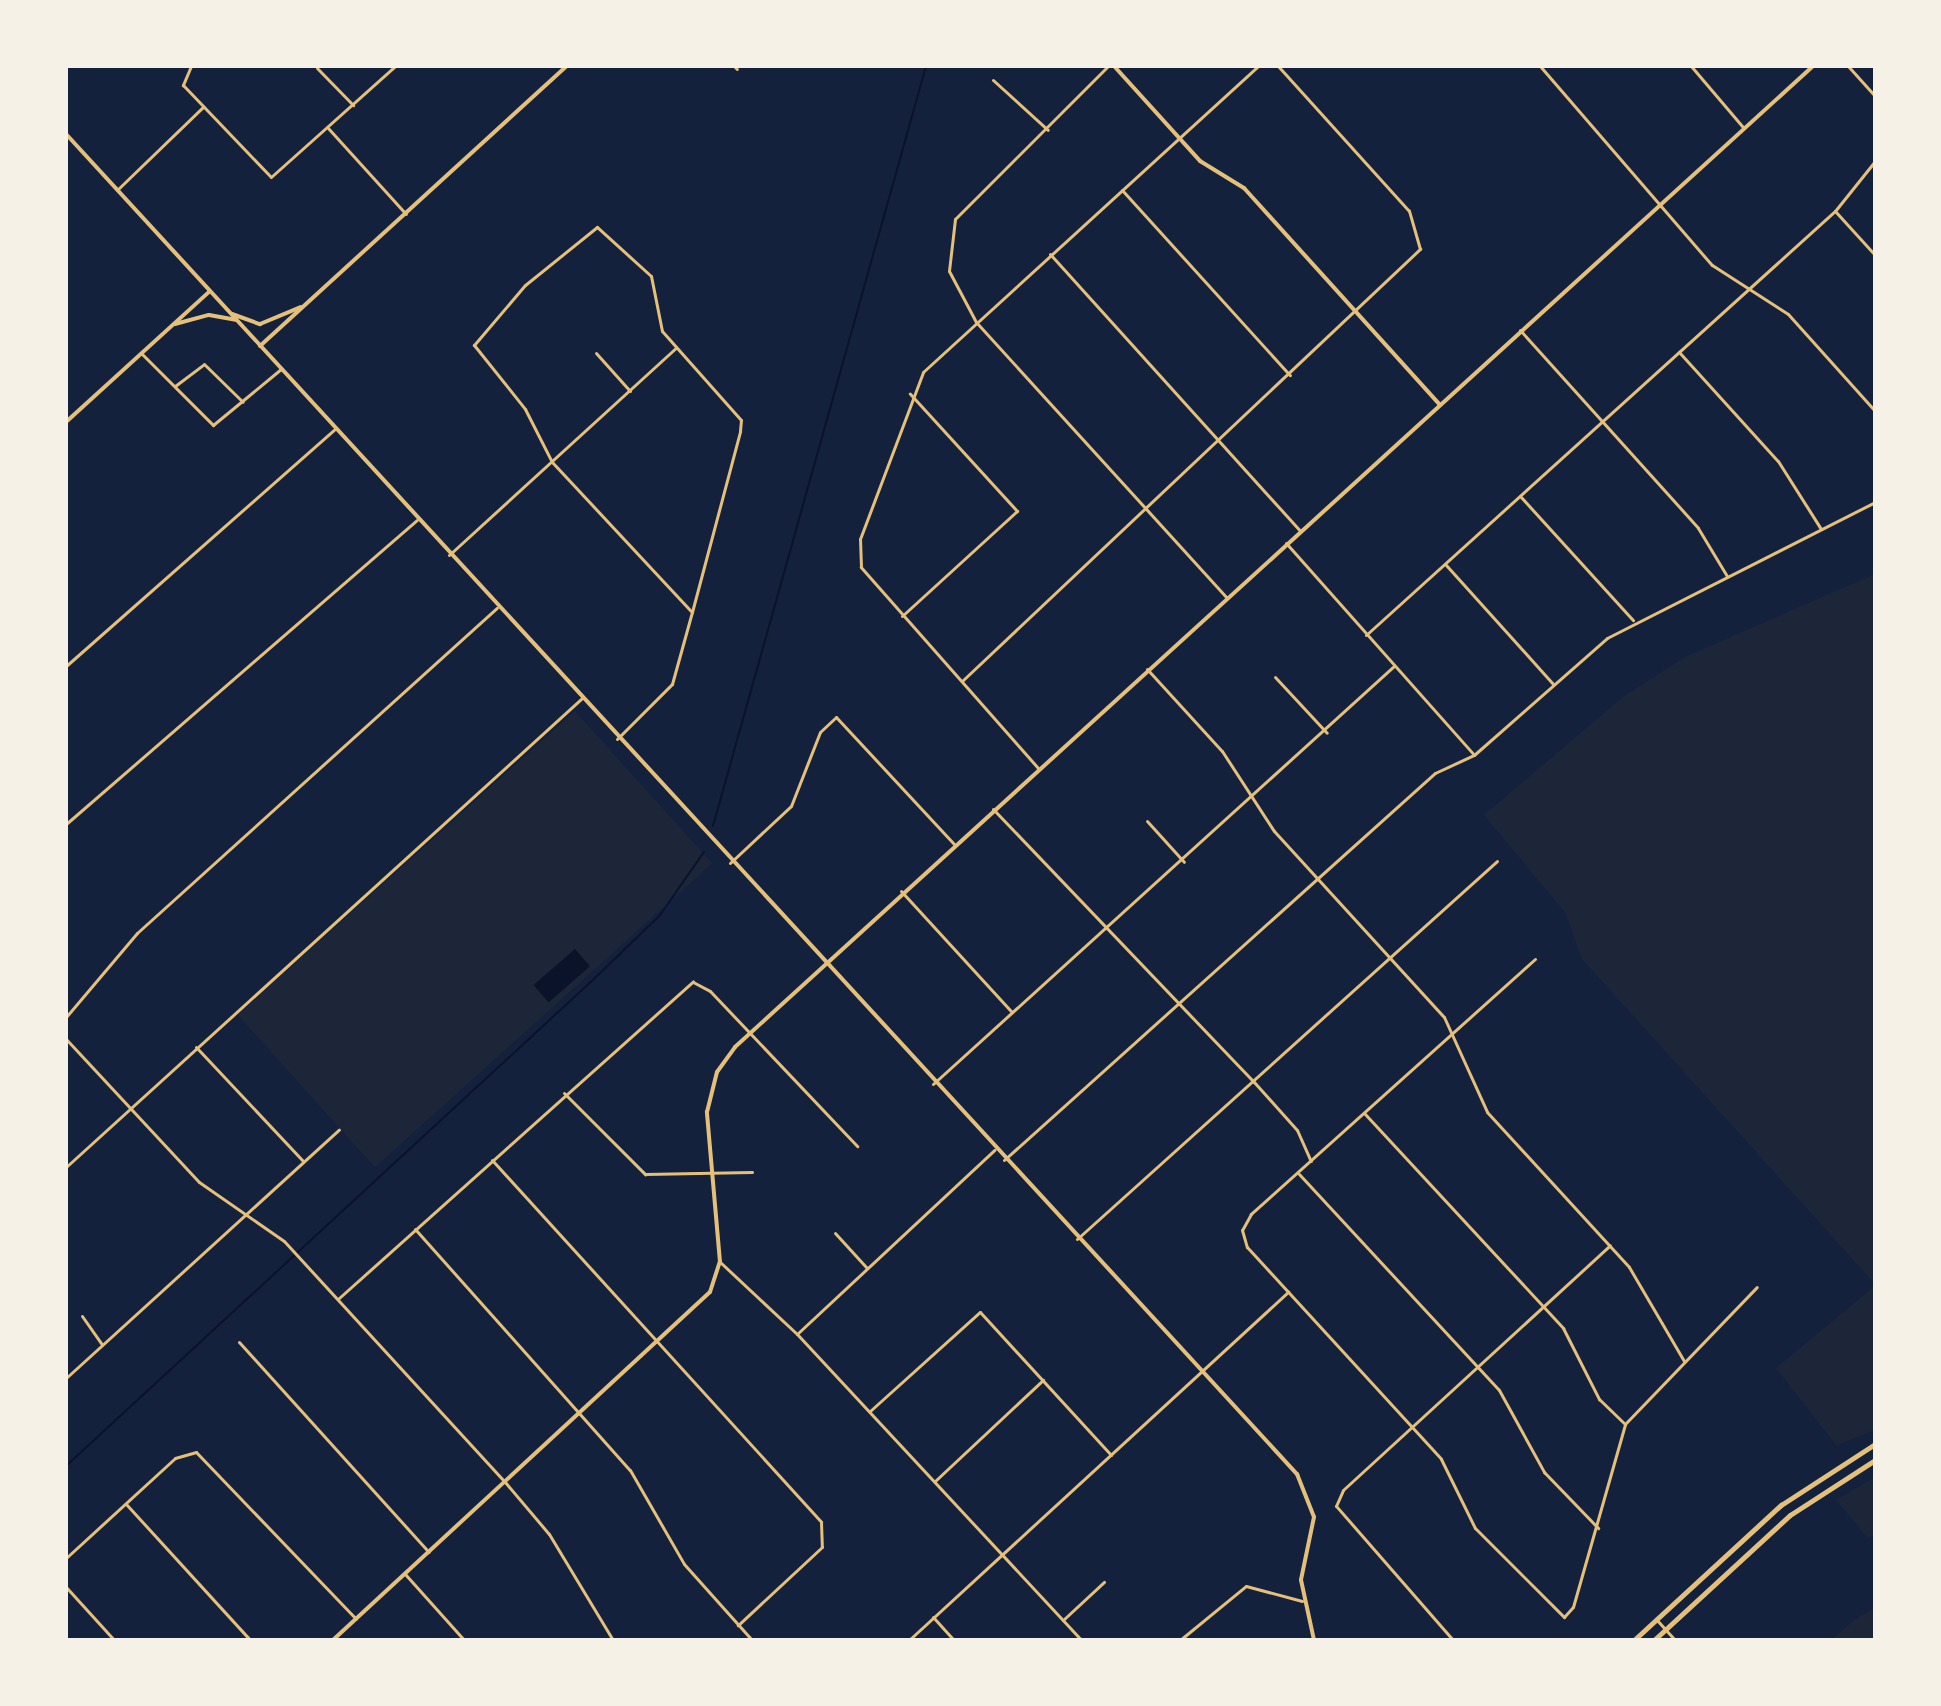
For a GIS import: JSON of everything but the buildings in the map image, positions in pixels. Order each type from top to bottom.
[{"type":"main road","points":[[260,346],[567,66]]},
{"type":"main road","points":[[1114,66],[1178,137],[1244,188],[1440,405]]},
{"type":"main road","points":[[333,1640],[710,1292],[720,1262],[710,1175],[710,1093],[727,1056],[749,1032],[822,962],[1813,66]]},
{"type":"main road","points":[[66,134],[730,863],[1201,1370],[1310,1495],[1314,1536],[1302,1601],[1314,1640]]},
{"type":"main road","points":[[67,420],[209,291]]},
{"type":"main road","points":[[228,312],[260,324],[303,307]]},
{"type":"main road","points":[[172,325],[209,315],[236,320]]},
{"type":"main road","points":[[1634,1640],[1781,1505],[1875,1444]]},
{"type":"main road","points":[[1654,1640],[1790,1515],[1875,1460]]},
{"type":"street","points":[[191,66],[183,85],[259,169],[277,176],[395,66]]},
{"type":"street","points":[[1108,66],[1048,130],[968,202],[947,240],[949,271],[976,322],[1226,597]]},
{"type":"street","points":[[1038,768],[902,616],[856,559],[910,394],[923,372],[1258,66]]},
{"type":"street","points":[[961,683],[1144,507],[1358,314],[1416,257],[1422,240],[1409,211],[1278,66]]},
{"type":"street","points":[[1540,66],[1656,207],[1712,265],[1788,314],[1875,411]]},
{"type":"street","points":[[1691,66],[1744,128]]},
{"type":"street","points":[[1848,66],[1875,96]]},
{"type":"street","points":[[317,68],[353,105]]},
{"type":"street","points":[[993,80],[1048,130]]},
{"type":"street","points":[[117,190],[203,107]]},
{"type":"street","points":[[328,128],[406,214]]},
{"type":"street","points":[[1366,635],[1835,211],[1875,161]]},
{"type":"street","points":[[1122,190],[1290,375]]},
{"type":"street","points":[[1835,211],[1875,255]]},
{"type":"street","points":[[617,739],[672,684],[692,612],[741,420],[662,331],[651,276],[597,227],[525,285],[474,345],[525,409],[552,462],[692,612]]},
{"type":"street","points":[[1050,254],[1300,531]]},
{"type":"street","points":[[1520,330],[1698,528],[1727,576]]},
{"type":"street","points":[[449,555],[676,348]]},
{"type":"street","points":[[1679,352],[1787,472],[1821,529]]},
{"type":"street","points":[[141,353],[213,425],[281,369]]},
{"type":"street","points":[[596,353],[630,391]]},
{"type":"street","points":[[174,387],[204,364],[243,402]]},
{"type":"street","points":[[902,616],[1017,511],[910,394]]},
{"type":"street","points":[[66,666],[335,429]]},
{"type":"street","points":[[1520,496],[1633,620]]},
{"type":"street","points":[[1004,1160],[1435,773],[1474,755],[1633,620],[1875,502]]},
{"type":"street","points":[[66,824],[417,520]]},
{"type":"street","points":[[1286,543],[1474,755]]},
{"type":"street","points":[[1446,565],[1554,685]]},
{"type":"street","points":[[66,1017],[137,933],[497,608]]},
{"type":"street","points":[[933,1084],[1101,928],[1255,800],[1394,666]]},
{"type":"street","points":[[1147,669],[1222,751],[1255,800],[1317,880],[1455,1034],[1487,1112],[1610,1245],[1685,1363]]},
{"type":"street","points":[[1275,677],[1327,733]]},
{"type":"street","points":[[66,1167],[581,699]]},
{"type":"street","points":[[730,863],[791,806],[820,732],[836,717],[954,844]]},
{"type":"street","points":[[993,809],[1101,928],[1254,1082],[1297,1130],[1312,1162]]},
{"type":"street","points":[[1147,821],[1184,862]]},
{"type":"street","points":[[1077,1239],[1497,861]]},
{"type":"street","points":[[901,891],[1012,1012]]},
{"type":"street","points":[[1535,959],[1299,1174],[1242,1230],[1247,1247],[1414,1427],[1441,1459],[1475,1528],[1564,1617],[1598,1528],[1625,1424],[1757,1287]]},
{"type":"street","points":[[338,1300],[564,1093],[693,982],[749,1032],[857,1146]]},
{"type":"street","points":[[66,1039],[199,1182],[289,1245],[505,1482],[549,1534],[613,1640]]},
{"type":"street","points":[[196,1047],[305,1162]]},
{"type":"street","points":[[564,1093],[645,1174],[752,1172]]},
{"type":"street","points":[[1365,1114],[1544,1306],[1579,1354],[1599,1399],[1625,1424]]},
{"type":"street","points":[[67,1378],[339,1130]]},
{"type":"street","points":[[797,1334],[994,1150]]},
{"type":"street","points":[[492,1160],[659,1341],[826,1534],[822,1547],[738,1625]]},
{"type":"street","points":[[1299,1174],[1480,1367],[1514,1412],[1544,1472],[1598,1528]]},
{"type":"street","points":[[415,1229],[630,1470],[684,1564],[752,1640]]},
{"type":"street","points":[[835,1233],[867,1268]]},
{"type":"street","points":[[1453,1640],[1336,1506],[1343,1490],[1610,1245]]},
{"type":"street","points":[[720,1262],[797,1334],[1081,1640]]},
{"type":"street","points":[[909,1640],[1288,1292]]},
{"type":"street","points":[[870,1411],[980,1312],[1111,1455]]},
{"type":"street","points":[[82,1316],[102,1345]]},
{"type":"street","points":[[239,1342],[429,1552]]},
{"type":"street","points":[[935,1481],[1043,1380]]},
{"type":"street","points":[[66,1558],[180,1455],[193,1452],[209,1459],[356,1619]]},
{"type":"street","points":[[126,1504],[250,1640]]},
{"type":"street","points":[[405,1574],[464,1640]]},
{"type":"street","points":[[1063,1620],[1104,1582]]},
{"type":"street","points":[[1180,1640],[1246,1586],[1302,1601]]},
{"type":"street","points":[[66,1587],[114,1640]]},
{"type":"street","points":[[933,1617],[954,1640]]},
{"type":"street","points":[[1656,1619],[1675,1640]]},
{"type":"shaded area","points":[[1875,574],[1875,1284],[1582,959],[1565,912],[1484,815],[1623,697],[1685,657]]},
{"type":"shaded area","points":[[575,711],[712,863],[375,1167],[238,1015]]},
{"type":"shaded area","points":[[575,949],[590,966],[549,1002],[533,985]]},
{"type":"shaded area","points":[[1875,1286],[1875,1430],[1836,1445],[1776,1368]]},
{"type":"shaded area","points":[[1875,1477],[1875,1535],[1868,1538],[1836,1500]]},
{"type":"shaded area","points":[[1875,1608],[1875,1640],[1831,1640],[1854,1620]]},
{"type":"waterway","points":[[713,826],[926,66]]},
{"type":"waterway","points":[[66,1466],[595,978],[660,915],[704,852]]}]
